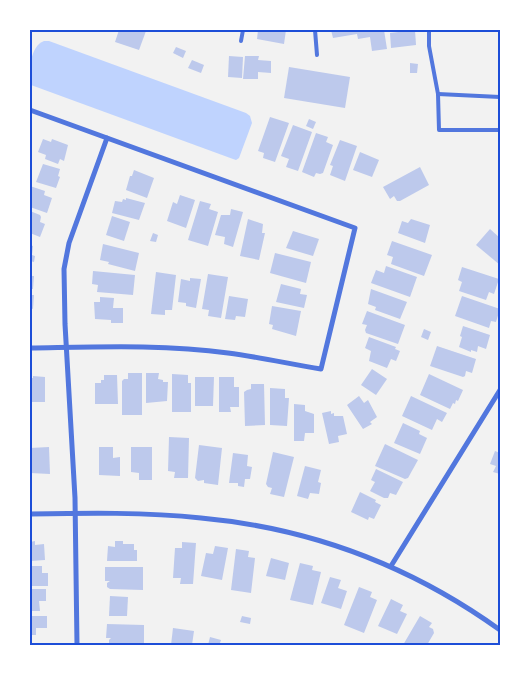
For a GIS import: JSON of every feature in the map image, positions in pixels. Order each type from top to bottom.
[{"type":"street","points":[[30,110],[355,228],[321,369],[227,352],[30,348]]},
{"type":"street","points":[[77,645],[76,514],[66,348],[64,268],[66,252],[107,138]]},
{"type":"street","points":[[391,566],[500,390]]},
{"type":"street","points":[[30,514],[201,518],[288,532],[353,551],[391,566],[453,599],[500,630]]},
{"type":"lane","points":[[241,41],[243,30]]},
{"type":"lane","points":[[315,30],[317,54]]},
{"type":"lane","points":[[429,30],[429,46],[438,94],[439,130],[500,130]]},
{"type":"lane","points":[[438,94],[500,97]]},
{"type":"water","points":[[44,41],[49,41],[246,113],[250,116],[252,123],[239,158],[233,159],[31,85],[31,60],[36,48]]},
{"type":"building","points":[[119,30],[146,31],[139,50],[115,42]]},
{"type":"building","points":[[258,30],[286,30],[284,44],[257,39]]},
{"type":"building","points":[[331,30],[384,30],[387,49],[372,51],[370,37],[358,39],[357,34],[333,38]]},
{"type":"building","points":[[415,30],[416,45],[391,48],[390,33]]},
{"type":"building","points":[[176,47],[186,51],[183,58],[173,53]]},
{"type":"building","points":[[229,56],[243,57],[242,78],[228,77]]},
{"type":"building","points":[[245,56],[259,56],[258,60],[271,61],[271,73],[258,72],[258,79],[243,79]]},
{"type":"building","points":[[192,60],[204,65],[201,73],[188,68]]},
{"type":"building","points":[[410,63],[418,64],[417,73],[410,73]]},
{"type":"building","points":[[289,67],[350,77],[345,108],[284,98]]},
{"type":"building","points":[[270,117],[289,123],[275,162],[263,158],[264,153],[258,151]]},
{"type":"building","points":[[309,119],[316,122],[313,129],[306,126]]},
{"type":"building","points":[[293,125],[312,132],[298,171],[286,167],[289,159],[281,156]]},
{"type":"building","points":[[316,133],[328,137],[326,142],[333,145],[323,173],[316,173],[314,177],[302,172]]},
{"type":"building","points":[[43,139],[51,142],[52,139],[68,145],[64,161],[60,159],[58,164],[45,159],[46,155],[38,152]]},
{"type":"building","points":[[340,140],[357,146],[345,181],[330,175],[333,166],[330,165]]},
{"type":"building","points":[[360,152],[379,160],[372,177],[353,170]]},
{"type":"building","points":[[43,164],[60,169],[58,176],[60,177],[56,188],[36,182]]},
{"type":"building","points":[[420,167],[429,185],[400,201],[397,201],[394,196],[390,199],[383,187]]},
{"type":"building","points":[[134,170],[154,178],[147,198],[126,190]]},
{"type":"building","points":[[30,186],[45,191],[44,195],[52,198],[47,213],[30,207]]},
{"type":"building","points":[[180,195],[195,200],[186,228],[167,221],[173,202],[177,204]]},
{"type":"building","points":[[126,198],[145,203],[139,220],[112,213],[115,201],[122,202]]},
{"type":"building","points":[[200,201],[211,204],[209,209],[218,212],[208,246],[188,240]]},
{"type":"building","points":[[231,209],[243,212],[233,247],[224,244],[225,237],[215,235],[221,215],[230,215]]},
{"type":"building","points":[[30,211],[40,215],[40,222],[45,224],[40,237],[30,233]]},
{"type":"building","points":[[112,216],[130,222],[124,241],[106,235]]},
{"type":"building","points":[[248,219],[263,224],[262,233],[265,233],[259,260],[240,256]]},
{"type":"building","points":[[411,219],[430,225],[425,243],[398,233],[402,221],[408,223]]},
{"type":"building","points":[[490,229],[500,238],[500,265],[476,245]]},
{"type":"building","points":[[293,231],[319,239],[313,256],[286,248]]},
{"type":"building","points":[[153,233],[158,235],[156,242],[150,241]]},
{"type":"building","points":[[392,241],[432,255],[424,276],[391,264],[393,257],[387,255]]},
{"type":"building","points":[[103,244],[139,253],[135,271],[100,260]]},
{"type":"building","points":[[30,245],[33,246],[32,255],[35,256],[34,262],[30,261]]},
{"type":"building","points":[[275,253],[311,262],[306,283],[270,273]]},
{"type":"building","points":[[386,266],[417,277],[410,297],[371,283],[376,270],[384,273]]},
{"type":"building","points":[[462,267],[499,279],[494,294],[489,292],[486,300],[459,291],[462,282],[458,280]]},
{"type":"building","points":[[93,271],[135,275],[133,295],[97,292],[98,285],[92,284]]},
{"type":"building","points":[[156,272],[176,275],[172,310],[165,310],[165,315],[151,314]]},
{"type":"building","points":[[208,274],[228,277],[221,318],[208,316],[209,310],[202,309]]},
{"type":"building","points":[[30,276],[34,276],[33,289],[30,289]]},
{"type":"building","points":[[190,278],[201,279],[196,308],[186,306],[186,303],[178,302],[181,279],[190,281]]},
{"type":"building","points":[[281,284],[301,289],[300,294],[307,295],[304,308],[276,302]]},
{"type":"building","points":[[371,289],[407,302],[400,319],[375,310],[376,307],[368,304]]},
{"type":"building","points":[[30,295],[34,295],[33,309],[30,308]]},
{"type":"building","points":[[229,296],[248,299],[245,317],[236,316],[235,320],[225,319]]},
{"type":"building","points":[[462,296],[500,309],[496,322],[491,321],[489,328],[455,316]]},
{"type":"building","points":[[100,297],[114,298],[113,308],[123,308],[123,323],[111,323],[111,320],[95,319],[94,302],[100,302]]},
{"type":"building","points":[[272,306],[301,311],[296,336],[272,329],[273,325],[269,324]]},
{"type":"building","points":[[367,311],[405,325],[398,344],[366,333],[367,325],[362,324]]},
{"type":"building","points":[[463,326],[490,335],[486,349],[478,346],[477,352],[471,350],[471,352],[459,347]]},
{"type":"building","points":[[424,329],[431,332],[428,340],[421,337]]},
{"type":"building","points":[[369,337],[396,347],[395,349],[400,351],[396,361],[391,359],[387,368],[369,361],[371,351],[365,348]]},
{"type":"building","points":[[437,346],[476,359],[472,373],[466,371],[463,377],[430,366]]},
{"type":"building","points":[[372,369],[387,379],[376,395],[361,385]]},
{"type":"building","points":[[128,373],[142,373],[142,415],[122,415],[122,381],[128,379]]},
{"type":"building","points":[[146,373],[159,373],[158,379],[168,382],[167,401],[146,403]]},
{"type":"building","points":[[172,374],[188,375],[188,383],[191,383],[191,412],[172,412]]},
{"type":"building","points":[[429,374],[463,390],[458,401],[456,400],[455,404],[453,403],[450,409],[420,395]]},
{"type":"building","points":[[104,375],[117,375],[118,404],[95,404],[95,383],[101,383],[101,380],[104,380]]},
{"type":"building","points":[[33,376],[45,377],[45,402],[30,402],[30,378],[33,378]]},
{"type":"building","points":[[195,377],[214,377],[213,406],[195,406]]},
{"type":"building","points":[[219,377],[234,377],[234,387],[239,387],[239,407],[230,407],[231,412],[219,412]]},
{"type":"building","points":[[251,384],[264,384],[265,425],[245,426],[244,392],[251,389]]},
{"type":"building","points":[[270,388],[285,389],[285,398],[289,398],[287,426],[270,425]]},
{"type":"building","points":[[359,396],[364,403],[368,400],[377,417],[370,422],[372,424],[363,429],[347,405]]},
{"type":"building","points":[[411,396],[447,413],[442,422],[437,419],[432,430],[402,416]]},
{"type":"building","points":[[294,404],[305,405],[305,411],[314,414],[314,433],[305,433],[304,441],[294,441]]},
{"type":"building","points":[[331,411],[331,414],[334,413],[334,416],[343,416],[347,434],[338,436],[339,442],[329,444],[322,413]]},
{"type":"building","points":[[403,423],[420,431],[419,434],[427,438],[420,454],[394,443]]},
{"type":"building","points":[[169,437],[189,438],[188,478],[174,478],[175,472],[168,471]]},
{"type":"building","points":[[385,444],[418,460],[408,478],[405,479],[375,466]]},
{"type":"building","points":[[199,445],[222,448],[218,485],[204,483],[204,480],[198,481],[195,478]]},
{"type":"building","points":[[49,447],[50,474],[30,473],[30,448]]},
{"type":"building","points":[[99,447],[113,447],[113,458],[120,457],[120,476],[99,475]]},
{"type":"building","points":[[131,447],[152,447],[152,480],[139,480],[139,473],[131,472]]},
{"type":"building","points":[[495,451],[500,453],[500,474],[493,472],[496,466],[490,464]]},
{"type":"building","points":[[273,452],[294,457],[284,497],[270,494],[272,488],[266,484]]},
{"type":"building","points":[[233,453],[248,455],[247,466],[252,467],[250,479],[245,479],[244,487],[238,486],[238,483],[229,483]]},
{"type":"building","points":[[305,466],[321,470],[318,482],[321,483],[319,494],[310,493],[308,499],[297,496]]},
{"type":"building","points":[[376,469],[403,482],[396,495],[390,493],[388,498],[384,498],[370,491],[375,482],[371,480]]},
{"type":"building","points":[[360,492],[376,500],[375,502],[381,505],[374,519],[369,517],[368,520],[351,512]]},
{"type":"building","points":[[35,541],[35,545],[44,544],[45,560],[30,561],[30,542]]},
{"type":"building","points":[[115,541],[123,541],[123,544],[134,544],[134,550],[137,550],[137,561],[107,561],[108,546],[115,547]]},
{"type":"building","points":[[182,542],[196,543],[193,584],[180,584],[181,578],[173,578],[175,548],[182,548]]},
{"type":"building","points":[[215,546],[228,548],[222,580],[201,576],[206,553],[213,554]]},
{"type":"building","points":[[236,549],[249,551],[248,557],[255,558],[251,593],[231,590]]},
{"type":"building","points":[[271,558],[289,563],[285,580],[266,576]]},
{"type":"building","points":[[300,563],[313,566],[312,570],[321,572],[313,605],[290,600]]},
{"type":"building","points":[[30,566],[42,566],[42,573],[48,573],[48,586],[30,586]]},
{"type":"building","points":[[105,567],[143,567],[143,590],[110,589],[107,587],[107,583],[110,581],[105,581]]},
{"type":"building","points":[[330,577],[341,580],[338,588],[347,591],[341,609],[321,603]]},
{"type":"building","points":[[359,587],[372,592],[370,597],[377,600],[364,633],[344,625]]},
{"type":"building","points":[[30,589],[46,589],[46,601],[39,601],[40,611],[30,611]]},
{"type":"building","points":[[110,596],[128,597],[127,616],[109,616]]},
{"type":"building","points":[[391,599],[403,605],[400,611],[407,614],[397,634],[378,626]]},
{"type":"building","points":[[30,616],[47,616],[47,628],[36,628],[36,635],[30,635]]},
{"type":"building","points":[[242,616],[251,618],[250,624],[240,622]]},
{"type":"building","points":[[420,616],[432,623],[429,627],[433,629],[434,633],[427,645],[403,645]]},
{"type":"building","points":[[107,624],[144,625],[144,645],[109,645],[111,638],[106,638]]},
{"type":"building","points":[[173,628],[194,631],[192,645],[171,645]]},
{"type":"building","points":[[210,637],[221,640],[220,643],[224,645],[208,645]]}]
